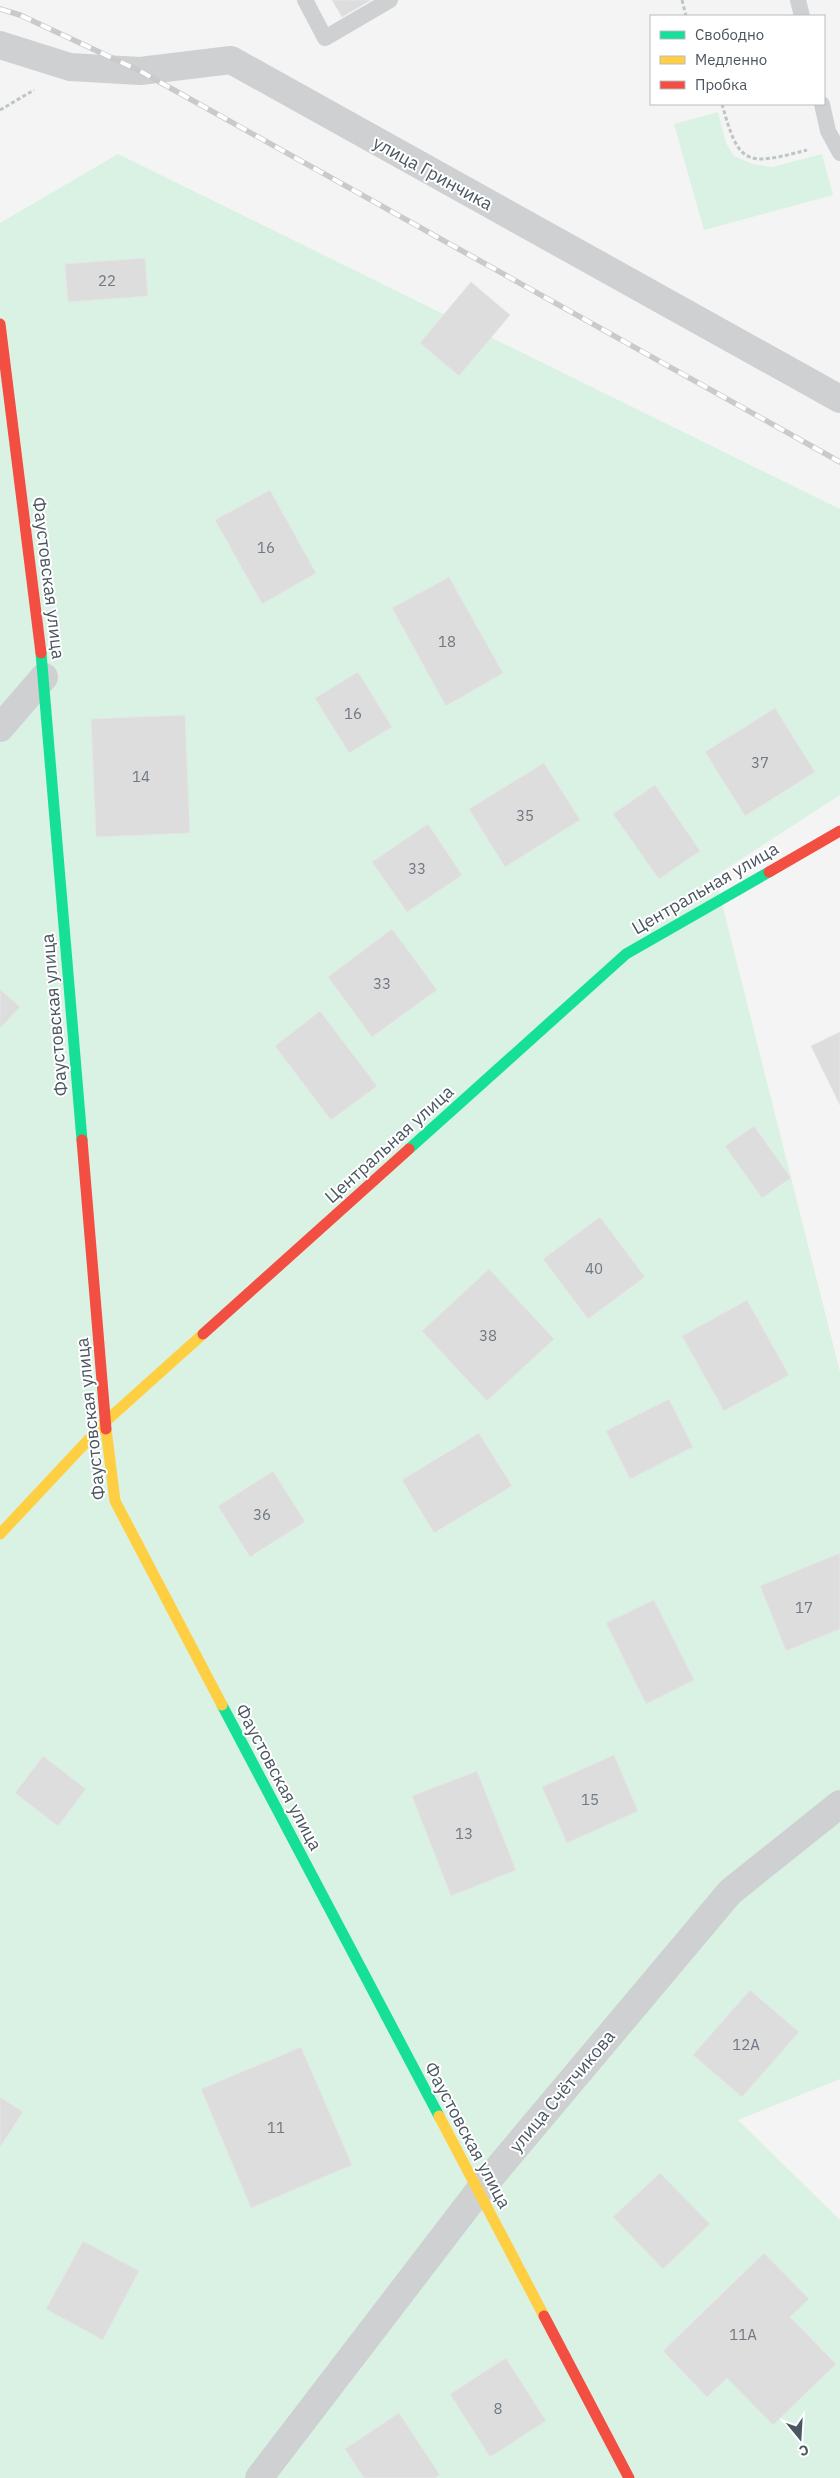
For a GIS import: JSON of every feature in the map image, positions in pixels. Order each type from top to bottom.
[{"type":"street","name":"улица Гринчика","points":[[0,45],[70,67],[140,70],[231,60],[840,399]]},
{"type":"street","name":"Фаустовская улица","points":[[0,324],[44,677],[105,1422],[115,1501],[629,2478]]},
{"type":"street","points":[[0,728],[44,677]]},
{"type":"street","name":"Центральная улица","points":[[0,1534],[14,1516],[105,1422],[626,954],[840,830]]},
{"type":"street","name":"улица Счётчикова","points":[[259,2478],[478,2192],[730,1892],[840,1804]]},
{"type":"lane","points":[[305,0],[325,38],[390,0]]},
{"type":"lane","points":[[798,0],[802,15]]},
{"type":"lane","points":[[822,105],[828,131],[837,148]]},
{"type":"path","points":[[682,0],[686,15]]},
{"type":"path","points":[[722,105],[730,135],[738,150],[751,158],[767,160],[837,148]]},
{"type":"green space","points":[[718,112],[726,143],[734,156],[753,164],[772,167],[822,154],[833,195],[704,230],[674,124]]},
{"type":"green space","points":[[118,154],[840,509],[840,795],[715,876],[840,1372],[840,2079],[738,2120],[840,2220],[840,2478],[0,2478],[0,223]]},
{"type":"building","points":[[332,0],[371,0],[342,17]]},
{"type":"building","points":[[145,258],[148,296],[68,302],[65,264]]},
{"type":"building","points":[[471,282],[510,315],[459,376],[420,343]]},
{"type":"building","points":[[270,490],[316,573],[262,604],[215,520]]},
{"type":"building","points":[[449,577],[503,673],[446,706],[392,608]]},
{"type":"building","points":[[358,672],[392,727],[349,753],[315,698]]},
{"type":"building","points":[[775,708],[815,772],[745,816],[705,752]]},
{"type":"building","points":[[185,715],[190,833],[96,837],[91,719]]},
{"type":"building","points":[[544,763],[580,820],[505,867],[469,809]]},
{"type":"building","points":[[655,785],[700,851],[659,879],[613,814]]},
{"type":"building","points":[[428,824],[462,875],[407,912],[372,862]]},
{"type":"building","points":[[392,929],[437,990],[372,1037],[328,977]]},
{"type":"building","points":[[0,989],[20,1007],[0,1028]]},
{"type":"building","points":[[320,1011],[377,1086],[331,1120],[275,1046]]},
{"type":"building","points":[[840,1032],[840,1105],[811,1046]]},
{"type":"building","points":[[754,1126],[791,1178],[762,1198],[725,1146]]},
{"type":"building","points":[[600,1217],[645,1277],[588,1319],[543,1259]]},
{"type":"building","points":[[489,1269],[554,1339],[487,1401],[422,1331]]},
{"type":"building","points":[[747,1300],[789,1375],[724,1411],[682,1336]]},
{"type":"building","points":[[669,1399],[693,1447],[630,1479],[606,1431]]},
{"type":"building","points":[[479,1433],[512,1486],[434,1533],[402,1480]]},
{"type":"building","points":[[273,1471],[305,1522],[250,1557],[218,1506]]},
{"type":"building","points":[[840,1553],[840,1629],[786,1651],[760,1586]]},
{"type":"building","points":[[654,1600],[694,1680],[646,1704],[606,1623]]},
{"type":"building","points":[[614,1755],[638,1811],[567,1843],[542,1787]]},
{"type":"building","points":[[43,1756],[86,1789],[58,1826],[15,1793]]},
{"type":"building","points":[[477,1771],[516,1870],[451,1896],[412,1796]]},
{"type":"building","points":[[750,1990],[799,2032],[742,2097],[693,2055]]},
{"type":"building","points":[[301,2047],[352,2165],[251,2208],[201,2089]]},
{"type":"building","points":[[0,2097],[23,2112],[0,2147]]},
{"type":"building","points":[[660,2173],[710,2224],[663,2269],[613,2217]]},
{"type":"building","points":[[83,2241],[139,2271],[103,2340],[46,2309]]},
{"type":"building","points":[[764,2253],[809,2299],[790,2317],[836,2364],[773,2425],[727,2378],[707,2397],[663,2351]]},
{"type":"building","points":[[506,2358],[546,2421],[490,2457],[450,2394]]},
{"type":"building","points":[[399,2413],[440,2475],[435,2478],[364,2478],[345,2449]]},
{"type":"railway","points":[[0,9],[20,15],[140,71],[840,462]]},
{"type":"traffic: fast","points":[[41,653],[82,1140]]},
{"type":"traffic: fast","points":[[409,1149],[626,954],[769,872]]},
{"type":"traffic: fast","points":[[222,1705],[439,2116]]},
{"type":"traffic: slow","points":[[0,1534],[105,1422],[203,1334]]},
{"type":"traffic: slow","points":[[106,1429],[115,1501],[222,1705]]},
{"type":"traffic: slow","points":[[439,2116],[544,2316]]},
{"type":"traffic: jam","points":[[0,324],[41,653]]},
{"type":"traffic: jam","points":[[769,872],[840,831]]},
{"type":"traffic: jam","points":[[82,1140],[106,1429]]},
{"type":"traffic: jam","points":[[203,1334],[409,1149]]},
{"type":"traffic: jam","points":[[544,2316],[629,2478]]}]
